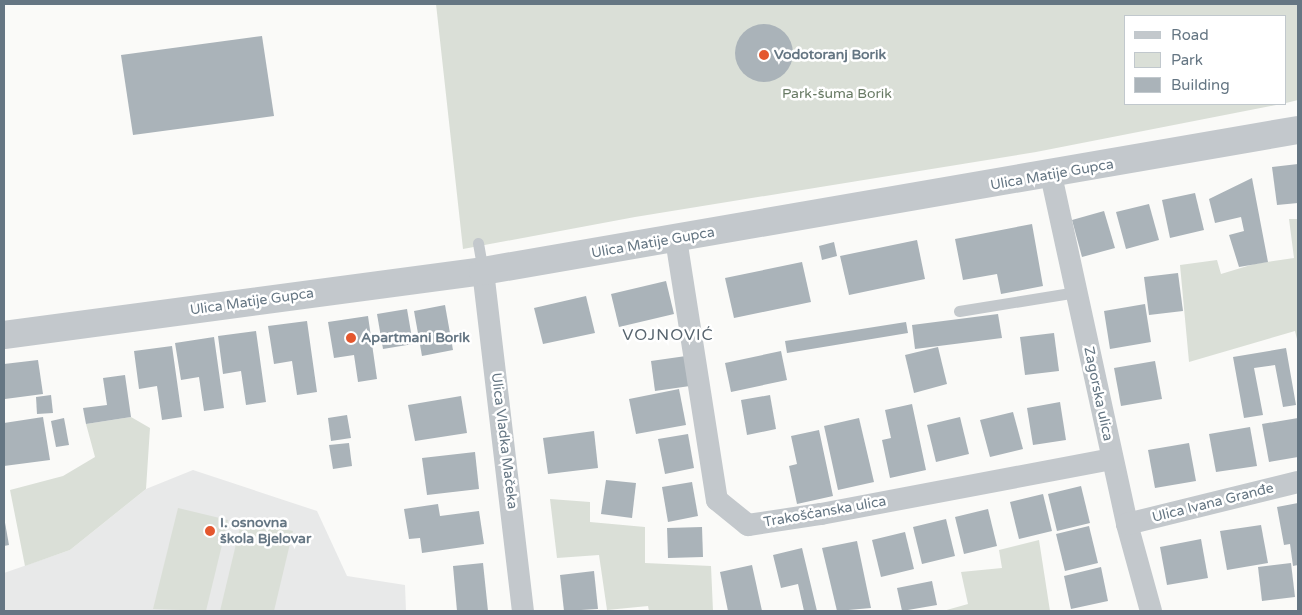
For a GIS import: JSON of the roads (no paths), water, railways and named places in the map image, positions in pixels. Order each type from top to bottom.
[{"type":"street","name":"Ulica Matije Gupca","points":[[4,335],[484,271],[1051,175],[1298,130]]},
{"type":"street","name":"Zagorska ulica","points":[[1051,175],[1127,524],[1151,611]]},
{"type":"street","name":"Trakošćanska ulica","points":[[676,239],[717,500],[748,525],[821,514],[1112,458]]},
{"type":"street","name":"Ulica Vladka Mačeka","points":[[484,271],[524,611]]},
{"type":"street","name":"Ulica Ivana Granđe","points":[[1127,524],[1298,482]]},
{"type":"lane","points":[[478,243],[484,271]]},
{"type":"lane","points":[[959,311],[1076,292]]},
{"type":"place","name":"Vodotoranj Borik","points":[[764,55]]},
{"type":"place","name":"Apartmani Borik","points":[[351,338]]},
{"type":"place","name":"I. osnovna škola Bjelovar","points":[[210,531]]},
{"type":"district","name":"VOJNOVIĆ","points":[[668,335]]},
{"type":"park label","name":"Park-šuma Borik","points":[[837,94]]}]
